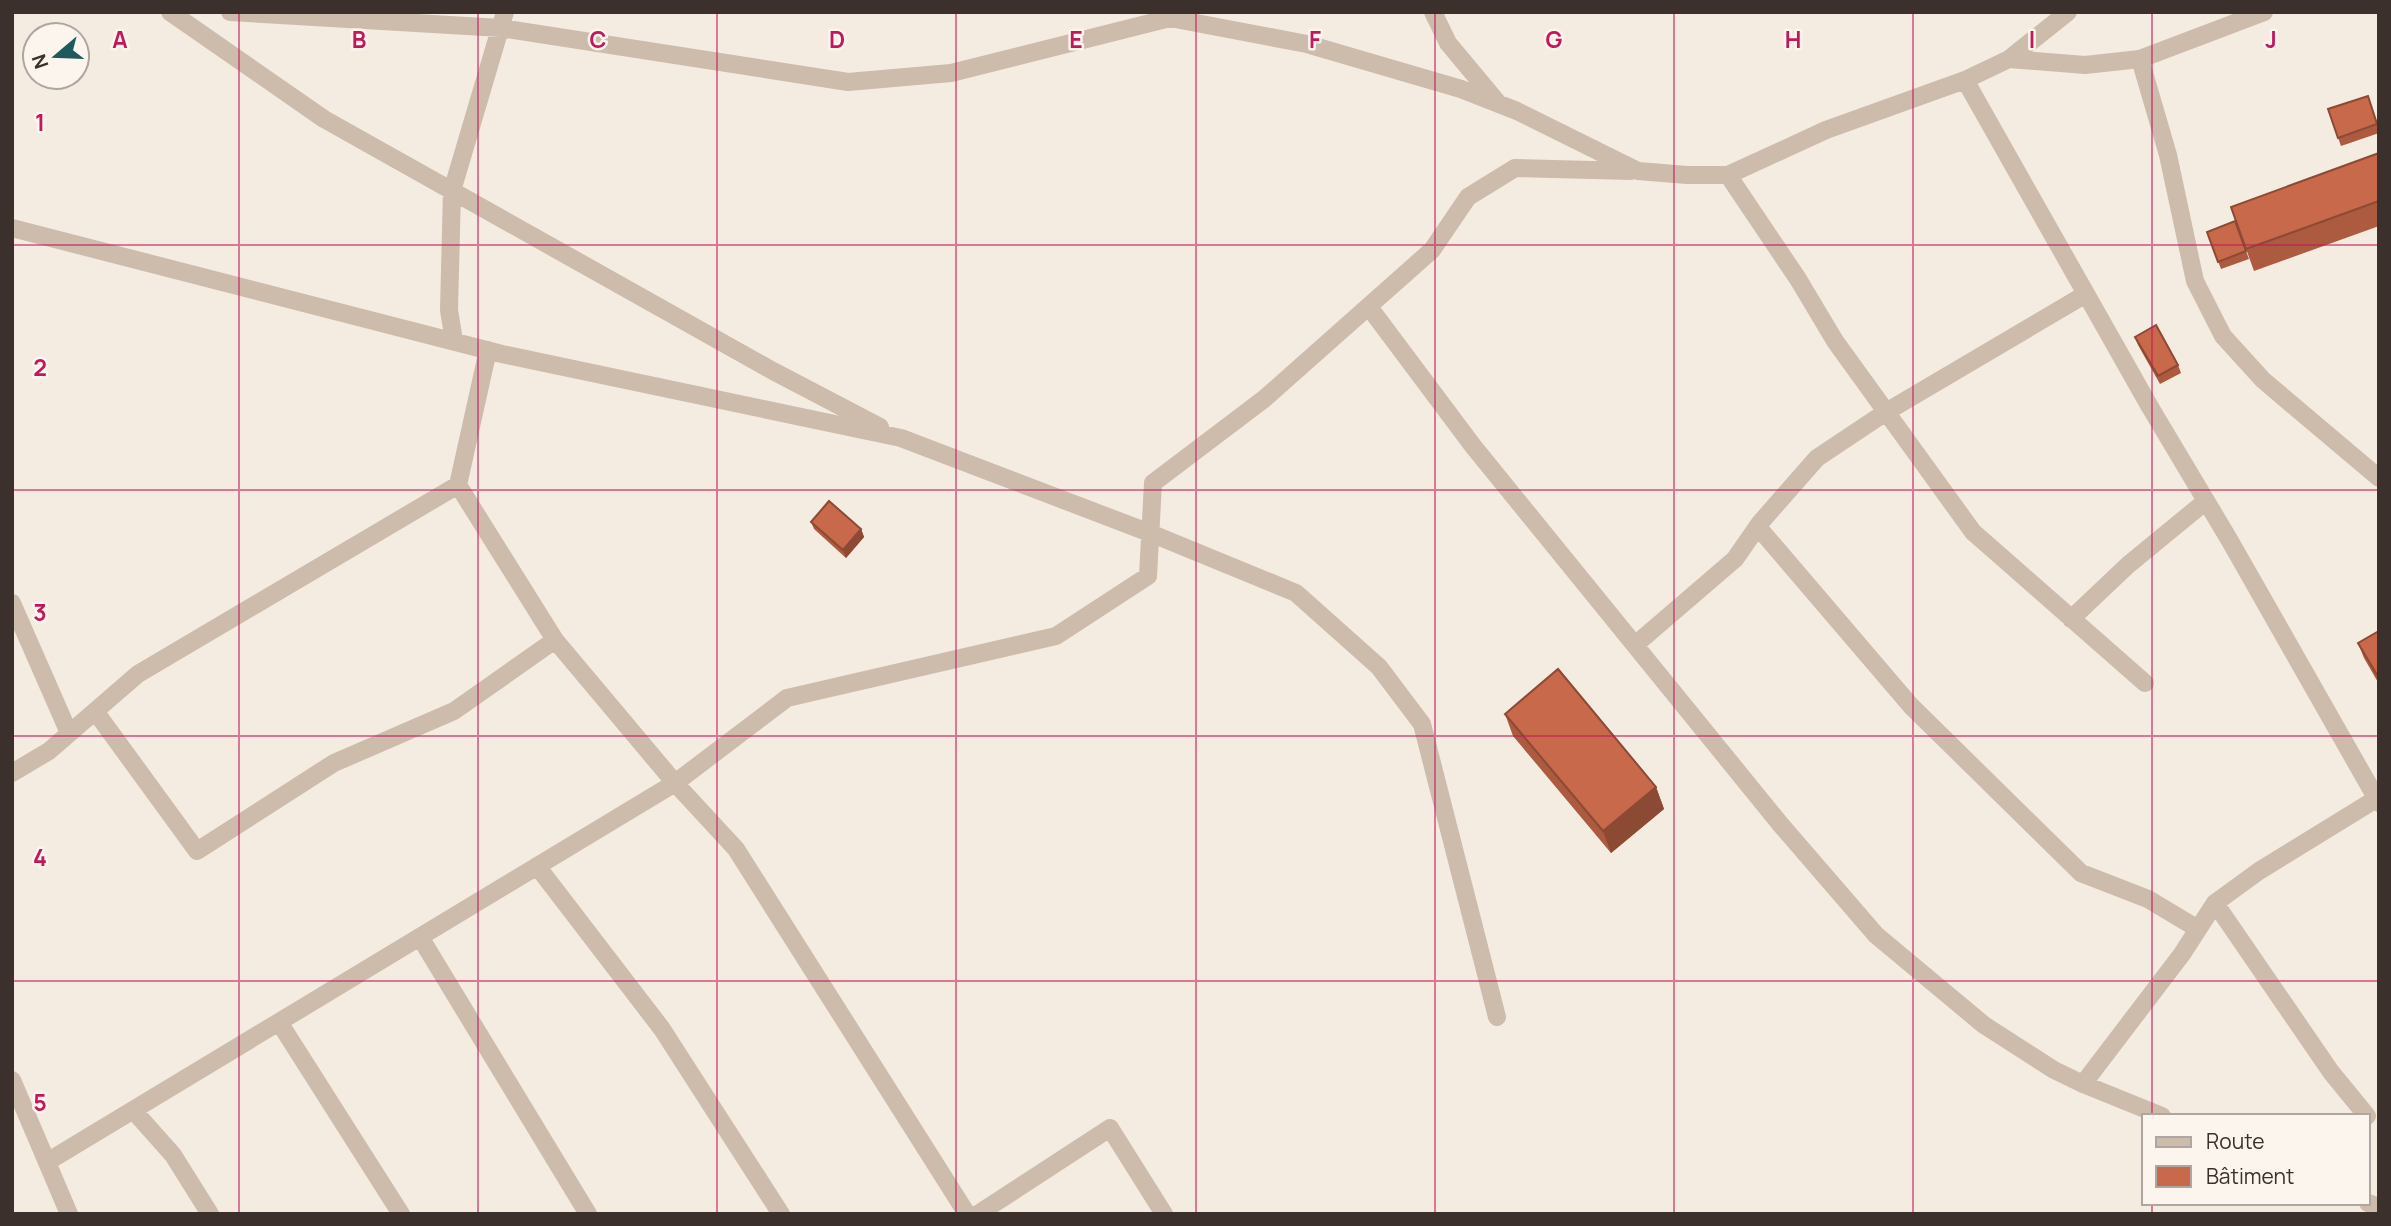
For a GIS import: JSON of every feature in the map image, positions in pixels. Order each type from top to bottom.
[{"type":"street","points":[[170,12],[324,119],[774,371],[901,438],[1296,593],[1378,667],[1422,724],[1497,1017]]},
{"type":"street","points":[[230,12],[503,20],[848,82],[951,73],[1170,18],[1307,44],[1461,89],[1499,104],[1638,172]]},
{"type":"street","points":[[1433,12],[1448,43],[1499,104]]},
{"type":"street","points":[[47,1162],[675,783],[787,698],[1056,636],[1148,576],[1153,483],[1264,398],[1369,307],[1432,250],[1468,197],[1515,168],[1728,175],[1826,130],[1965,80],[2009,60],[2068,12]]},
{"type":"street","points":[[2009,60],[2085,65],[2140,59],[2264,12]]},
{"type":"street","points":[[454,341],[449,310],[452,191],[503,20]]},
{"type":"street","points":[[2140,59],[2168,155],[2194,281],[2223,336],[2263,380],[2379,478]]},
{"type":"street","points":[[1965,80],[2378,801],[2259,871],[2215,903],[2082,1084]]},
{"type":"street","points":[[1728,175],[1798,279],[1835,341],[1973,532],[2145,683]]},
{"type":"street","points":[[12,228],[488,350],[901,438]]},
{"type":"street","points":[[1635,645],[1735,559],[1816,458],[1886,412],[2086,294]]},
{"type":"street","points":[[1369,307],[1473,446],[1781,825],[1876,935],[1984,1025],[2054,1070],[2157,1114]]},
{"type":"street","points":[[488,350],[458,485],[555,640],[675,783],[736,849],[967,1214]]},
{"type":"street","points":[[12,773],[49,751],[138,674],[458,485]]},
{"type":"street","points":[[2071,619],[2128,565],[2206,501]]},
{"type":"street","points":[[1758,527],[1910,706],[2081,873],[2148,899],[2198,929]]},
{"type":"street","points":[[12,603],[69,733]]},
{"type":"street","points":[[95,711],[197,850],[334,763],[454,712],[555,640]]},
{"type":"street","points":[[537,866],[662,1029],[781,1214]]},
{"type":"street","points":[[2215,903],[2331,1072],[2366,1114]]},
{"type":"street","points":[[420,937],[587,1214]]},
{"type":"street","points":[[279,1022],[401,1214]]},
{"type":"street","points":[[12,1080],[69,1214]]},
{"type":"street","points":[[133,1110],[173,1155],[210,1214]]},
{"type":"street","points":[[978,1214],[1110,1128],[1164,1214]]},
{"type":"building","points":[[2368,96],[2377,124],[2338,138],[2328,109]]},
{"type":"building","points":[[2379,153],[2379,201],[2246,249],[2231,207]]},
{"type":"building","points":[[2235,221],[2246,251],[2218,262],[2207,232]]},
{"type":"building","points":[[2156,325],[2178,365],[2158,376],[2135,337]]},
{"type":"building","points":[[829,501],[861,529],[843,550],[811,522]]},
{"type":"building","points":[[2379,631],[2379,678],[2358,643]]},
{"type":"building","points":[[1558,669],[1656,787],[1603,831],[1505,714]]}]
